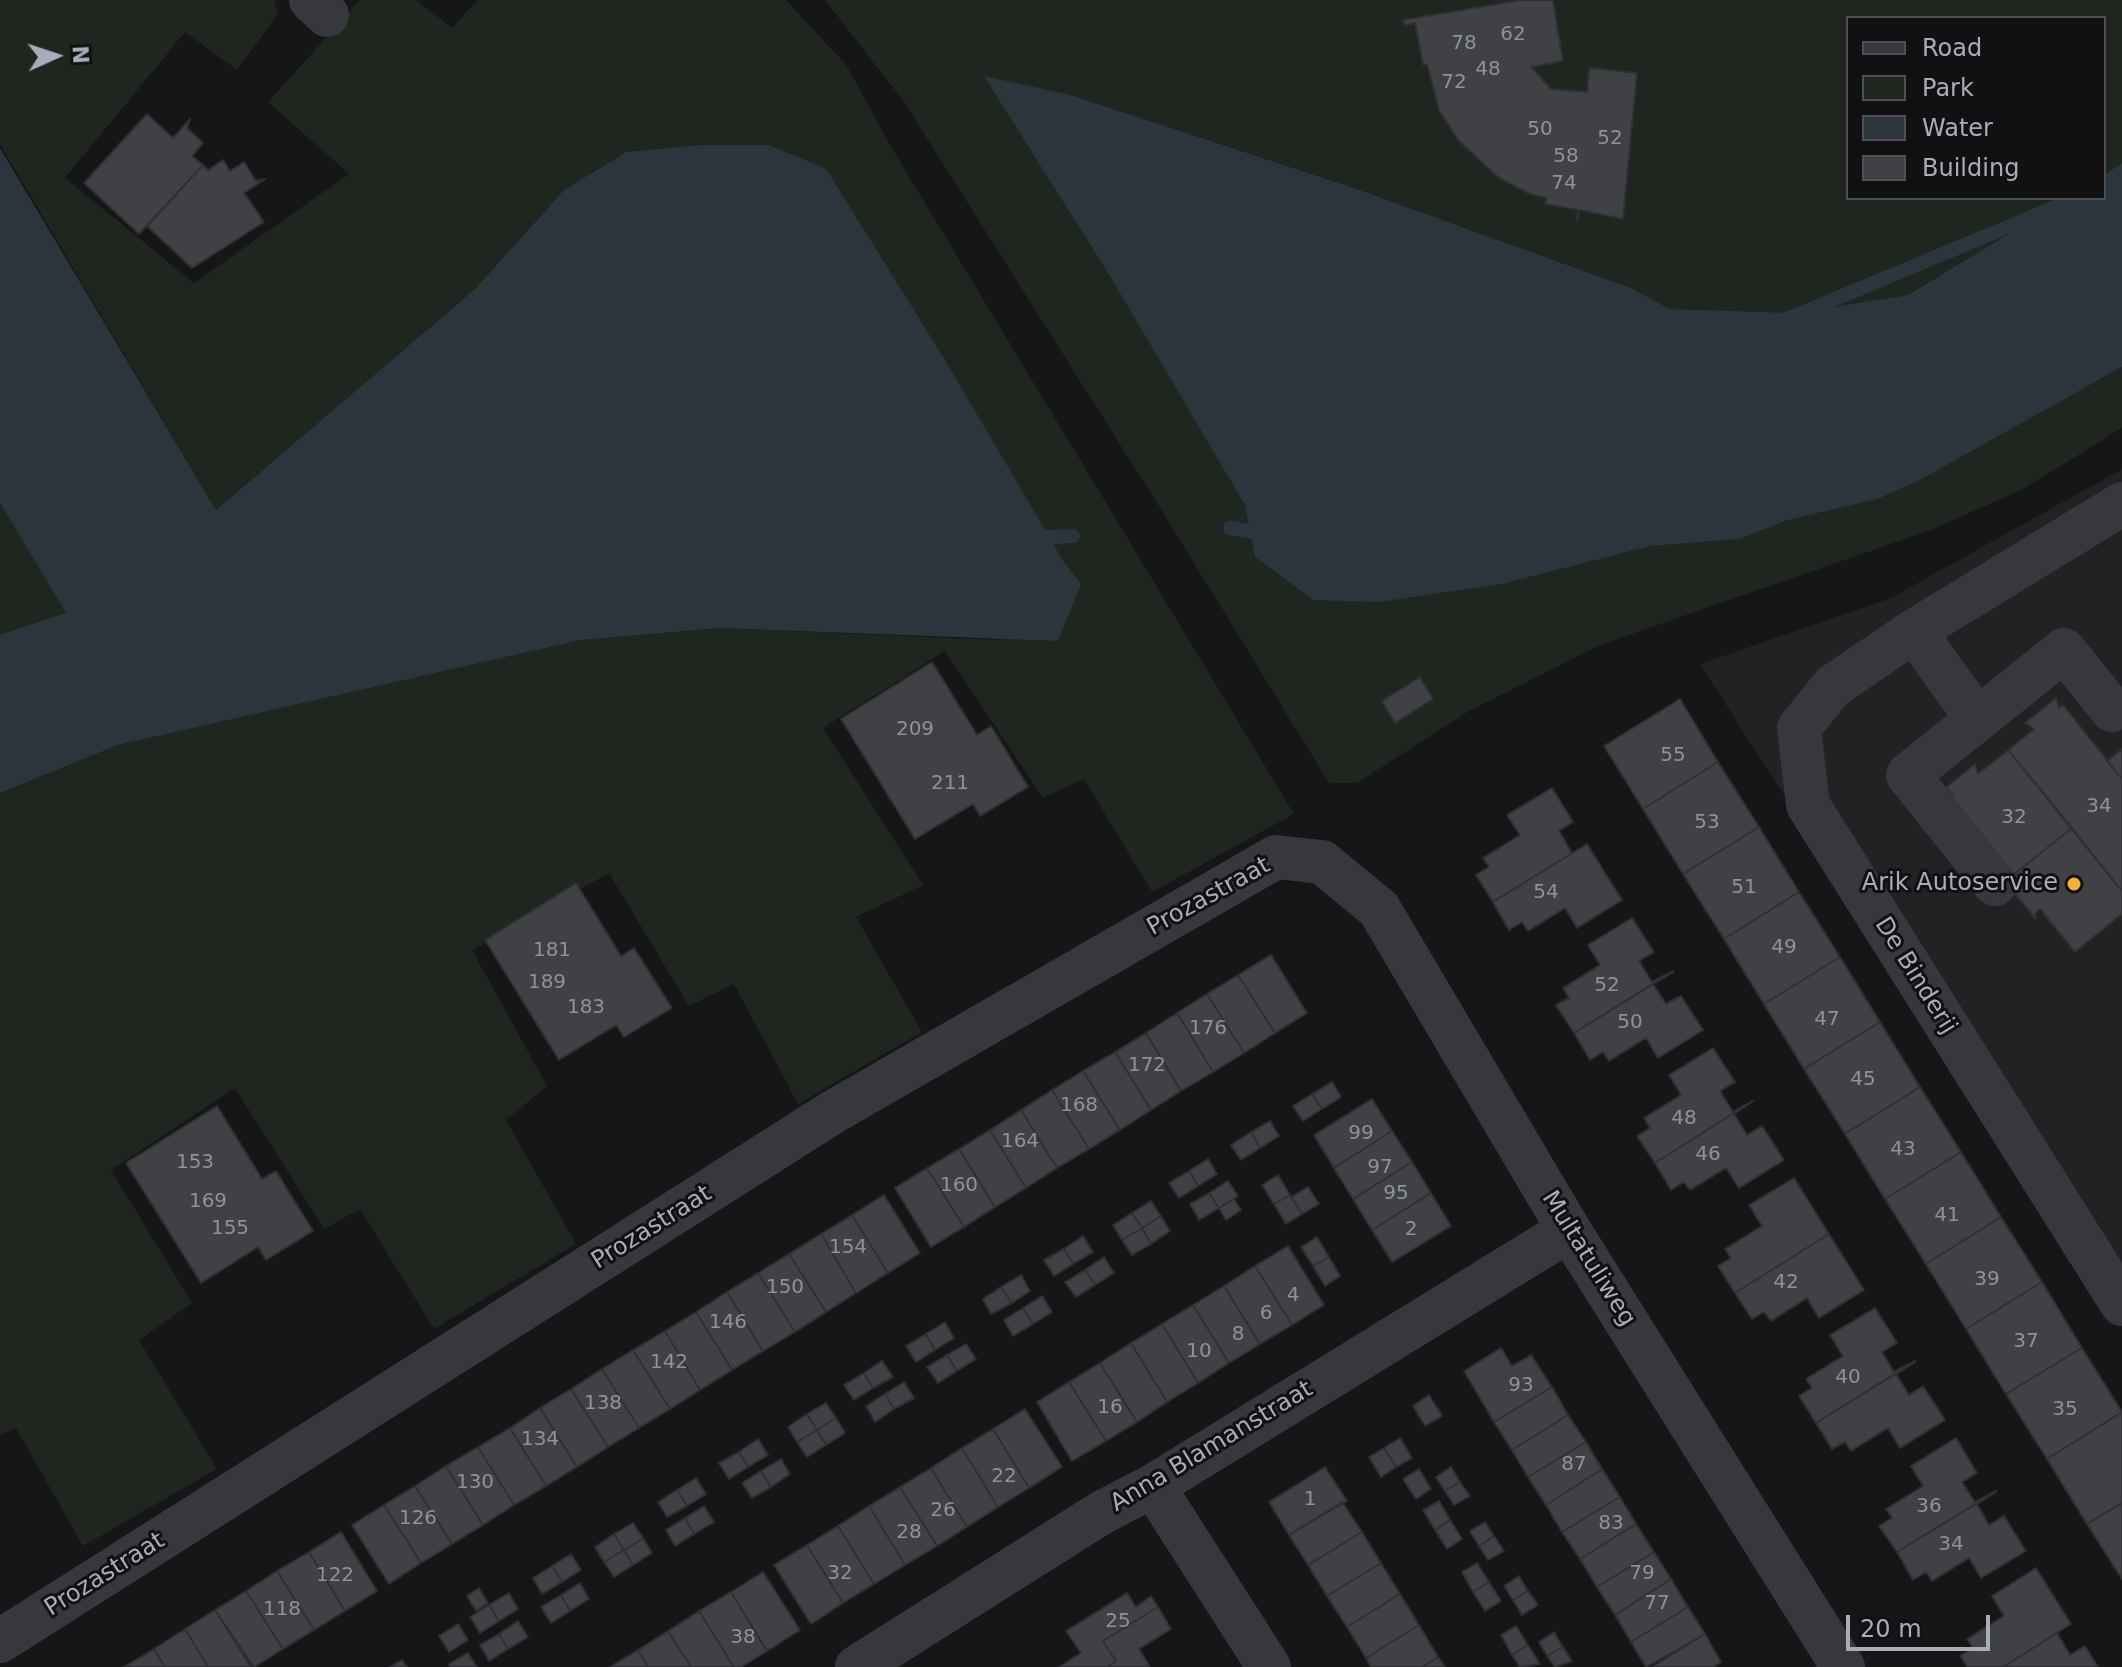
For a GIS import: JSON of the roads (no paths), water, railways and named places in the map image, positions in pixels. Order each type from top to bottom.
[{"type":"street","name":"De Binderij","points":[[2122,504],[1914,631],[1833,686],[1799,728],[1808,805],[2122,1304]]},
{"type":"street","points":[[1914,631],[1977,719]]},
{"type":"street","points":[[1995,884],[1908,775],[2064,650],[2112,710]]},
{"type":"street","name":"Prozastraat","points":[[0,1641],[833,1112],[1276,857],[1322,862]]},
{"type":"street","name":"Multatuliweg","points":[[1322,862],[1379,909],[1569,1230],[1843,1667]]},
{"type":"street","name":"Anna Blamanstraat","points":[[857,1667],[1101,1513],[1153,1486],[1569,1230]]},
{"type":"street","points":[[1153,1486],[1269,1667]]},
{"type":"water","points":[[984,76],[1071,95],[1357,189],[1631,288],[1670,309],[1797,313],[1908,295],[2065,200],[2106,200],[2106,174],[2122,163],[2122,367],[1920,480],[1878,499],[1788,520],[1740,539],[1651,546],[1502,584],[1381,602],[1314,600],[1255,557],[1245,505],[1111,278]]},
{"type":"water","points":[[699,145],[769,145],[826,169],[945,360],[1064,562],[1081,584],[1058,641],[720,628],[581,640],[118,745],[0,793],[0,635],[66,613],[0,503],[0,148],[216,510],[475,289],[564,190],[626,152]]},
{"type":"waterway","points":[[1787,319],[2072,200]]},
{"type":"waterway","points":[[1230,528],[1269,535]]},
{"type":"waterway","points":[[1032,538],[1073,536]]},
{"type":"place","name":"Arik Autoservice","points":[[2074,884]]}]
